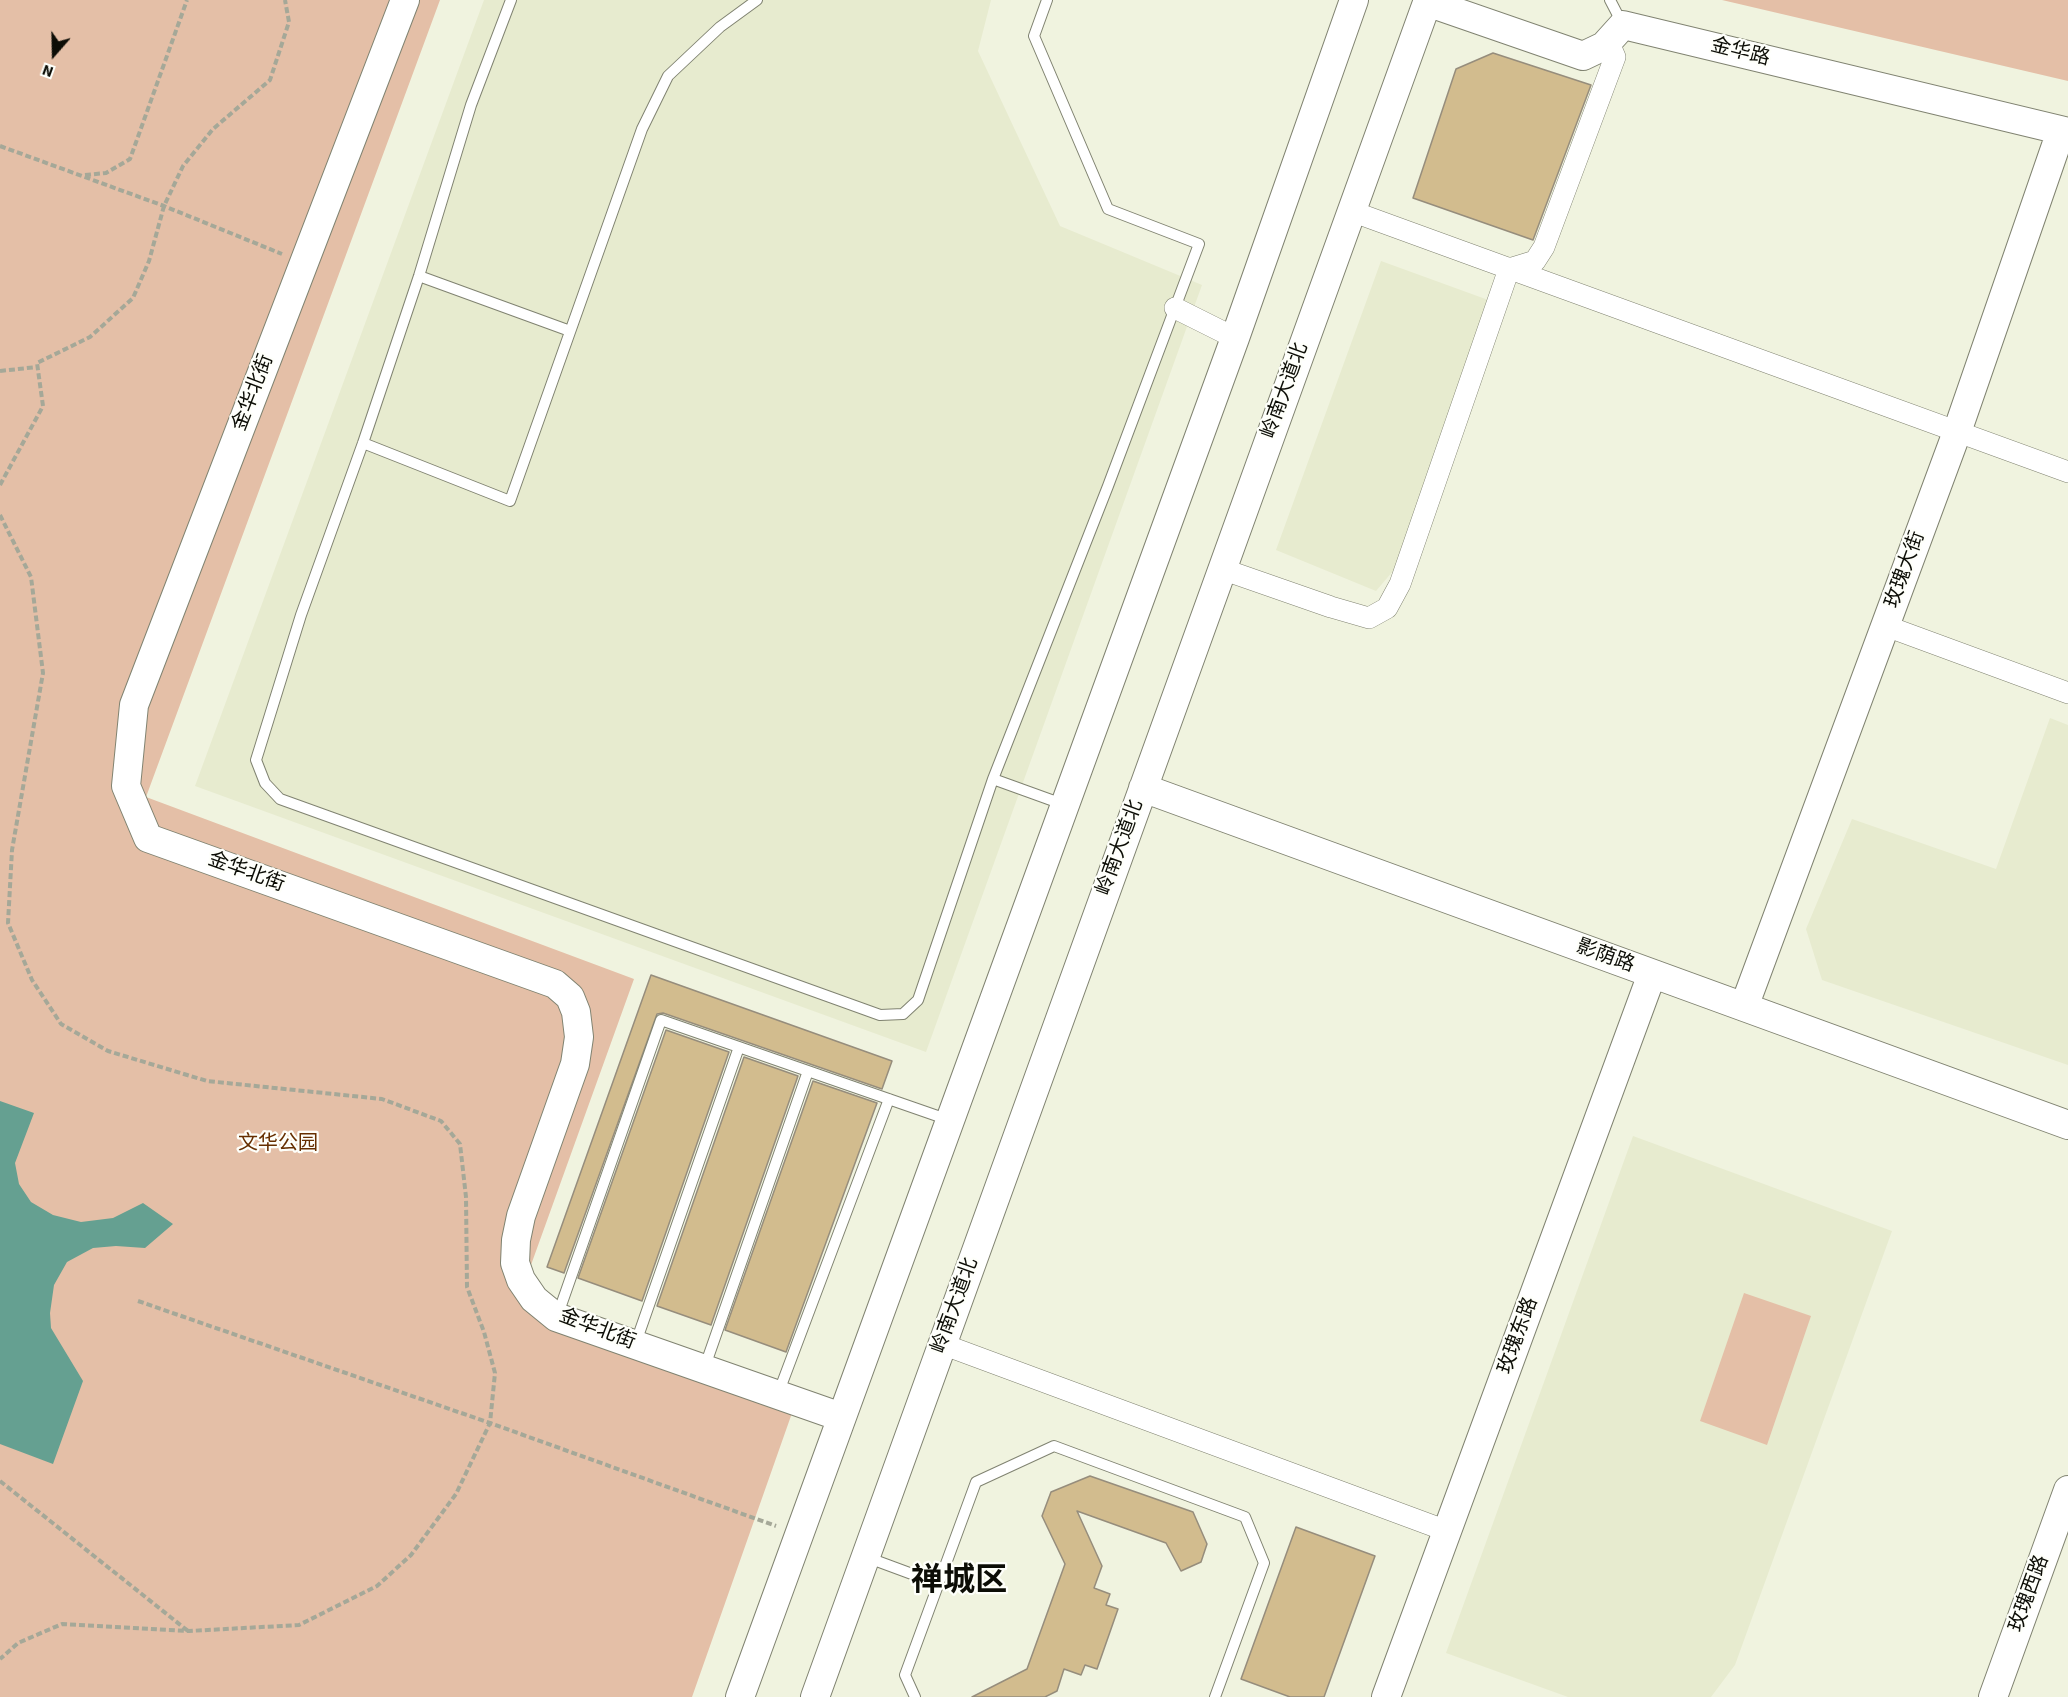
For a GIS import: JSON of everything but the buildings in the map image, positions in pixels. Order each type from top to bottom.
[{"type":"street","name":"金华北街","points":[[405,0],[134,705],[126,786],[148,838],[555,984],[570,997],[576,1012],[579,1037],[574,1064],[520,1216],[515,1263],[521,1280],[534,1299],[556,1317],[841,1417]]},
{"type":"street","points":[[740,1697],[1235,338],[1354,0]]},
{"type":"street","points":[[1427,1],[1583,56],[1604,46],[1616,33]]},
{"type":"street","name":"岭南大道北","points":[[815,1697],[1427,1]]},
{"type":"street","points":[[1509,269],[1535,261],[1544,247],[1615,57],[1616,33]]},
{"type":"street","name":"金华路","points":[[1616,33],[2064,131]]},
{"type":"street","name":"玫瑰大街","points":[[1744,1007],[1958,432],[2064,131]]},
{"type":"street","points":[[1351,211],[2068,472]]},
{"type":"street","points":[[1222,569],[1331,608],[1369,618],[1387,608],[1400,584],[1509,269]]},
{"type":"street","points":[[1175,308],[1235,338]]},
{"type":"street","points":[[1886,626],[2068,693]]},
{"type":"street","name":"影荫路","points":[[1143,788],[2068,1125]]},
{"type":"street","name":"玫瑰东路","points":[[1386,1697],[1652,974]]},
{"type":"street","points":[[942,1344],[1447,1531]]},
{"type":"street","name":"玫瑰西路","points":[[1993,1697],[2068,1490]]},
{"type":"lane","points":[[510,0],[471,105],[419,276],[363,443],[301,615],[256,760],[265,783],[280,799],[880,1015],[903,1014],[918,1000],[993,779],[1108,486],[1199,244],[1108,209],[1034,36],[1047,0]]},
{"type":"lane","points":[[363,443],[510,501],[642,129],[668,76],[720,27],[757,0]]},
{"type":"lane","points":[[1610,0],[1616,33]]},
{"type":"lane","points":[[419,276],[570,331]]},
{"type":"lane","points":[[993,779],[1065,805]]},
{"type":"lane","points":[[556,1317],[661,1020],[950,1120]]},
{"type":"lane","points":[[635,1345],[739,1047]]},
{"type":"lane","points":[[704,1369],[808,1071]]},
{"type":"lane","points":[[778,1395],[888,1099]]},
{"type":"lane","points":[[915,1697],[905,1675],[976,1482],[1053,1446],[1245,1517],[1264,1563],[1217,1697]]},
{"type":"lane","points":[[865,1557],[939,1584]]},
{"type":"path","points":[[81,176],[106,173],[130,159],[187,0]]},
{"type":"path","points":[[0,485],[43,406],[37,363],[90,337],[134,298],[149,261],[164,206],[183,166],[213,129],[270,80],[289,22],[285,0]]},
{"type":"path","points":[[0,146],[164,206],[304,262]]},
{"type":"path","points":[[0,370],[38,367]]},
{"type":"path","points":[[0,515],[31,578],[43,673],[12,850],[8,923],[32,980],[61,1024],[108,1050],[207,1081],[382,1099],[441,1121],[460,1144],[466,1197],[467,1287],[484,1332],[495,1373],[490,1423],[456,1494],[411,1556],[377,1586],[299,1625],[189,1631],[62,1624],[18,1644],[0,1659]]},
{"type":"path","points":[[138,1300],[798,1534]]},
{"type":"path","points":[[0,1481],[189,1631]]},
{"type":"shaded area","points":[[484,0],[991,0],[978,51],[1060,226],[1202,285],[926,1052],[195,786]]},
{"type":"shaded area","points":[[1381,261],[1491,301],[1399,564],[1376,591],[1276,550]]},
{"type":"shaded area","points":[[2050,718],[2068,725],[2068,1065],[1822,980],[1806,929],[1852,819],[1996,869]]},
{"type":"shaded area","points":[[1633,1136],[1892,1231],[1735,1665],[1711,1697],[1568,1697],[1446,1653]]},
{"type":"green space","name":"文华公园","points":[[0,0],[440,0],[146,797],[634,979],[518,1301],[792,1413],[692,1697],[0,1697]]},
{"type":"green space","points":[[1722,0],[2068,0],[2068,81]]},
{"type":"green space","points":[[1744,1293],[1811,1316],[1767,1445],[1700,1421]]},
{"type":"water","points":[[0,1101],[34,1113],[15,1163],[19,1184],[31,1202],[53,1215],[81,1222],[113,1218],[143,1203],[173,1224],[145,1248],[116,1246],[93,1248],[67,1262],[54,1285],[50,1313],[51,1328],[83,1381],[53,1464],[0,1444]]},
{"type":"district","name":"禅城区","points":[[959,1583]]}]
